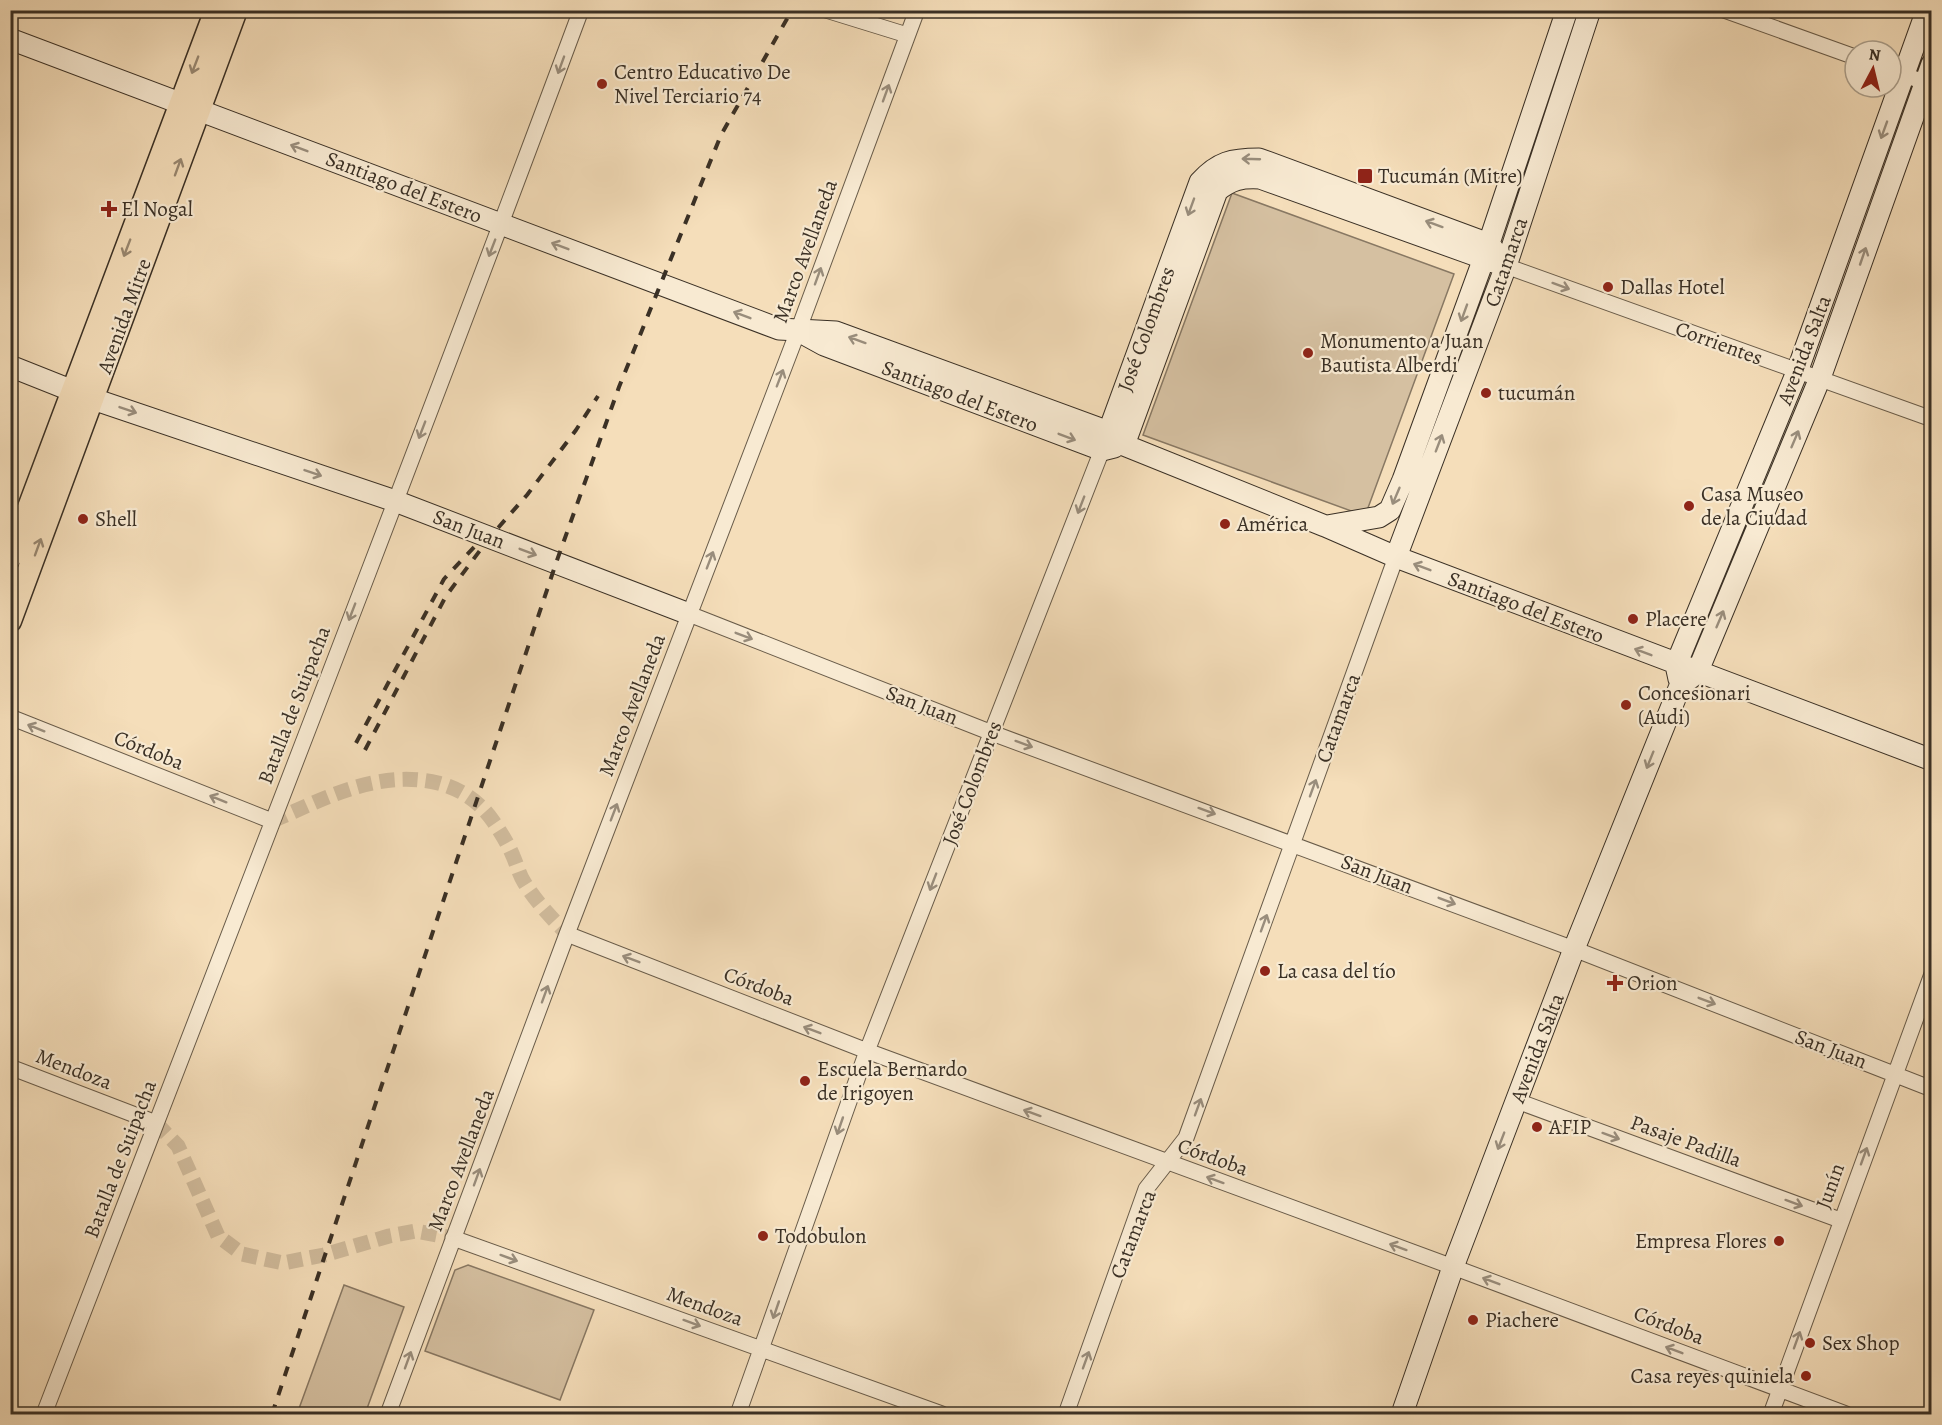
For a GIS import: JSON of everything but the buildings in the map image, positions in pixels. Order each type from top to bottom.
[{"type":"main road","name":"Avenida Mitre","points":[[190,107],[216,10]]},
{"type":"main road","name":"Avenida Mitre","points":[[10,621],[83,395],[190,107],[236,10]]},
{"type":"main road","name":"Catamarca","points":[[1325,526],[1379,518],[1390,510],[1486,251],[1567,10]]},
{"type":"main road","name":"Catamarca","points":[[1396,557],[1506,266],[1590,10]]},
{"type":"main road","name":"Avenida Salta","points":[[1903,62],[1927,10]]},
{"type":"main road","name":"Santiago del Estero","points":[[10,39],[779,329],[836,332],[1325,526],[1396,557],[1697,673],[1932,760]]},
{"type":"main road","name":"Avenida Salta","points":[[1402,1414],[1453,1267],[1574,949],[1680,686],[1697,673],[1821,378],[1929,77]]},
{"type":"main road","name":"Avenida Salta","points":[[1676,665],[1797,372],[1889,99]]},
{"type":"main road","name":"Corrientes","points":[[1226,172],[1243,177],[1260,178],[1486,251],[1506,266]]},
{"type":"main road","name":"José Colombres","points":[[1112,442],[1226,172]]},
{"type":"main road","name":"San Juan","points":[[10,366],[83,395],[395,501],[690,614]]},
{"type":"main road","name":"Avenida Mitre","points":[[10,558],[83,395]]},
{"type":"main road","points":[[1676,665],[1680,686]]},
{"type":"street","name":"Batalla de Suipacha","points":[[44,1414],[502,224],[581,10]]},
{"type":"street","points":[[826,10],[907,35]]},
{"type":"street","name":"Marco Avellaneda","points":[[388,1414],[567,934],[798,331],[917,10]]},
{"type":"street","points":[[1724,10],[1843,53]]},
{"type":"street","points":[[1903,74],[1929,77]]},
{"type":"street","name":"Corrientes","points":[[1506,266],[1932,419]]},
{"type":"street","name":"José Colombres","points":[[738,1414],[867,1051],[992,733],[1112,442]]},
{"type":"street","name":"Catamarca","points":[[1066,1414],[1146,1190],[1186,1138],[1396,557]]},
{"type":"street","name":"San Juan","points":[[690,614],[992,733],[1294,843],[1574,949],[1932,1089]]},
{"type":"street","name":"Córdoba","points":[[10,717],[272,821]]},
{"type":"street","name":"Córdoba","points":[[567,934],[867,1051],[1846,1414]]},
{"type":"street","name":"Junín","points":[[1771,1414],[1840,1220],[1932,974]]},
{"type":"street","name":"Mendoza","points":[[10,1067],[156,1123]]},
{"type":"street","name":"Pasaje Padilla","points":[[1517,1101],[1840,1220]]},
{"type":"street","name":"Mendoza","points":[[453,1238],[942,1414]]},
{"type":"shaded area","points":[[1232,193],[1454,274],[1365,516],[1143,435]]},
{"type":"shaded area","points":[[468,1265],[594,1310],[560,1400],[425,1351],[455,1270]]},
{"type":"shaded area","points":[[344,1285],[404,1307],[365,1414],[297,1414]]},
{"type":"tunnel","points":[[272,821],[332,795],[373,783],[416,780],[438,783],[462,792],[488,814],[506,842],[529,889],[567,934]]},
{"type":"tunnel","points":[[156,1123],[178,1146],[218,1236],[242,1254],[283,1263],[324,1255],[389,1236],[416,1231],[453,1238]]},
{"type":"railway","points":[[272,1414],[556,563],[619,387],[721,135],[792,10]]},
{"type":"railway","points":[[365,750],[446,596],[490,537],[527,495],[576,430],[598,396]]},
{"type":"railway","points":[[356,743],[444,579],[476,545]]},
{"type":"place","name":"Centro Educativo De Nivel Terciario 74","points":[[602,84]]},
{"type":"place","name":"Tucumán (Mitre)","points":[[1365,176]]},
{"type":"place","name":"El Nogal","points":[[109,209]]},
{"type":"place","name":"Dallas Hotel","points":[[1608,287]]},
{"type":"place","name":"Monumento a Juan Bautista Alberdi","points":[[1308,353]]},
{"type":"place","name":"tucumán","points":[[1486,393]]},
{"type":"place","name":"Casa Museo de la Ciudad","points":[[1689,506]]},
{"type":"place","name":"Shell","points":[[83,519]]},
{"type":"place","name":"América","points":[[1225,524]]},
{"type":"place","name":"Placere","points":[[1633,619]]},
{"type":"place","name":"Concesionari (Audi)","points":[[1626,705]]},
{"type":"place","name":"La casa del tío","points":[[1265,971]]},
{"type":"place","name":"Orion","points":[[1615,983]]},
{"type":"place","name":"Escuela Bernardo de Irigoyen","points":[[805,1081]]},
{"type":"place","name":"AFIP","points":[[1537,1127]]},
{"type":"place","name":"Todobulon","points":[[763,1236]]},
{"type":"place","name":"Empresa Flores","points":[[1779,1241]]},
{"type":"place","name":"Piachere","points":[[1473,1320]]},
{"type":"place","name":"Sex Shop","points":[[1810,1343]]},
{"type":"place","name":"Casa reyes quiniela","points":[[1806,1376]]}]
